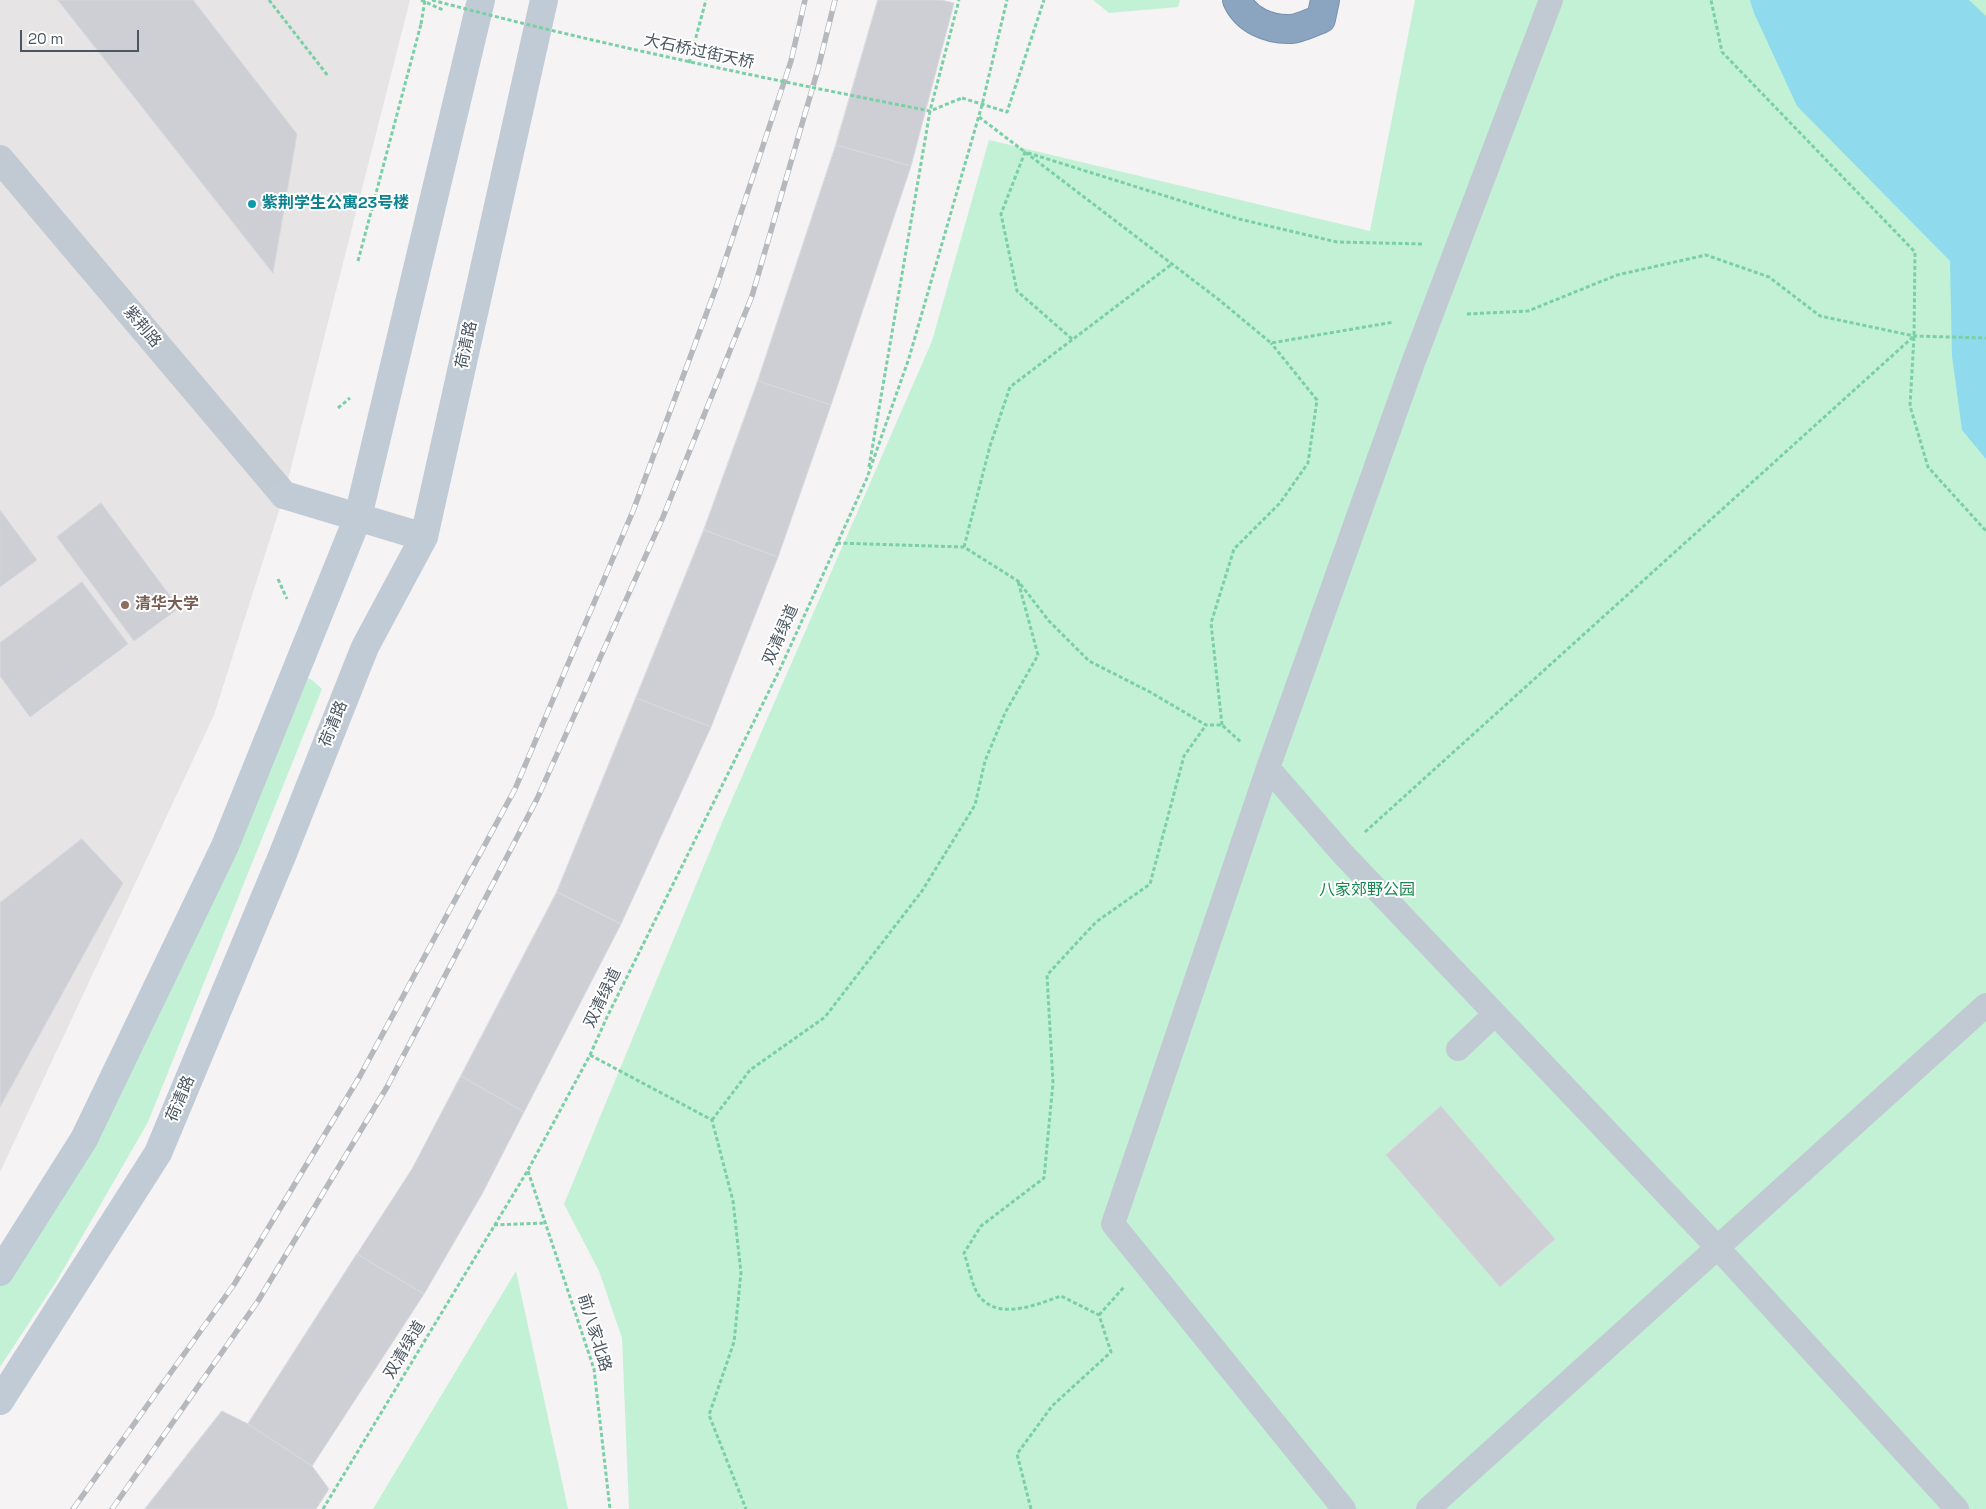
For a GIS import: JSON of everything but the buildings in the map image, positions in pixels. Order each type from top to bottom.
[{"type":"highway","points":[[1237,0],[1242,12],[1267,26],[1292,29],[1323,10]]},
{"type":"main road","points":[[0,1272],[84,1139],[225,846],[358,517],[481,0]]},
{"type":"main road","name":"荷清路","points":[[0,1401],[158,1153],[282,856],[365,647],[424,537],[544,0]]},
{"type":"main road","points":[[284,495],[424,537]]},
{"type":"street","name":"紫荆路","points":[[0,159],[284,495]]},
{"type":"lane","points":[[1344,1509],[1113,1224],[1268,768],[1430,316],[1551,0]]},
{"type":"lane","points":[[1268,768],[1342,853],[1717,1247],[1957,1509]]},
{"type":"lane","points":[[1428,1509],[1986,1005]]},
{"type":"lane","points":[[1458,1048],[1495,1014]]},
{"type":"path","points":[[269,0],[328,76]]},
{"type":"path","points":[[421,0],[450,13]]},
{"type":"path","points":[[358,261],[421,24],[425,0]]},
{"type":"path","name":"大石桥过街天桥","points":[[432,0],[512,22],[689,63],[930,111]]},
{"type":"path","points":[[689,63],[706,0]]},
{"type":"path","points":[[867,478],[930,111],[960,0]]},
{"type":"path","points":[[867,478],[909,358],[979,117],[1007,0]]},
{"type":"path","points":[[930,111],[962,98],[1007,112],[1044,0]]},
{"type":"path","points":[[1711,0],[1722,52],[1915,252],[1914,336],[1910,406],[1928,467],[1986,531]]},
{"type":"path","points":[[979,117],[1172,264],[1271,343],[1317,400],[1308,463],[1280,503],[1234,549],[1211,623],[1222,725],[1268,768]]},
{"type":"path","points":[[1025,152],[1230,216],[1337,242],[1458,245]]},
{"type":"path","points":[[1025,152],[1001,214],[1017,291],[1072,339]]},
{"type":"path","points":[[1271,343],[1430,316],[1528,310],[1617,275],[1706,255],[1769,277],[1820,316],[1914,336],[1986,338]]},
{"type":"path","points":[[964,547],[990,446],[1010,387],[1172,264]]},
{"type":"path","points":[[1342,853],[1914,336]]},
{"type":"path","name":"双清绿道","points":[[323,1509],[528,1170],[590,1056],[607,1017],[780,669],[867,478]]},
{"type":"path","points":[[836,543],[964,547],[1018,581],[1049,621],[1089,660],[1150,692],[1206,725],[1222,725]]},
{"type":"path","points":[[712,1120],[750,1070],[825,1017],[922,891],[975,805],[985,761],[1002,721],[1038,656],[1018,581]]},
{"type":"path","points":[[1031,1509],[1017,1454],[1052,1406],[1111,1352],[1099,1315],[1061,1296],[1027,1307],[1000,1310],[980,1297],[964,1253],[981,1226],[1044,1178],[1052,1083],[1047,975],[1096,922],[1150,884],[1184,756],[1206,725]]},
{"type":"path","points":[[590,1056],[712,1120],[733,1201],[741,1274],[734,1342],[709,1415],[746,1509]]},
{"type":"path","name":"前八家北路","points":[[528,1170],[594,1369],[610,1509]]},
{"type":"path","points":[[494,1225],[545,1223]]},
{"type":"shaded area","name":"清华大学","points":[[0,0],[410,0],[284,495],[214,715],[0,1172]]},
{"type":"green space","points":[[1093,0],[1180,0],[1178,7],[1109,13]]},
{"type":"green space","name":"八家郊野公园","points":[[1415,0],[1986,0],[1986,1509],[629,1509],[622,1338],[599,1271],[564,1204],[720,827],[932,341],[989,140],[1370,231]]},
{"type":"green space","points":[[300,675],[312,680],[322,689],[148,1122],[56,1282],[0,1367],[0,1285]]},
{"type":"green space","points":[[516,1271],[568,1509],[373,1509]]},
{"type":"water","points":[[1750,0],[1969,0],[1986,16],[1986,459],[1962,430],[1952,356],[1950,261],[1797,106],[1754,13]]},
{"type":"railway","points":[[73,1509],[235,1283],[360,1076],[515,789],[633,511],[717,285],[791,61],[805,0]]},
{"type":"railway","points":[[112,1509],[258,1301],[387,1087],[537,799],[663,517],[752,296],[818,69],[835,0]]},
{"type":"place","name":"紫荆学生公寓23号楼","points":[[252,204]]},
{"type":"place","name":"清华大学","points":[[125,605]]}]
